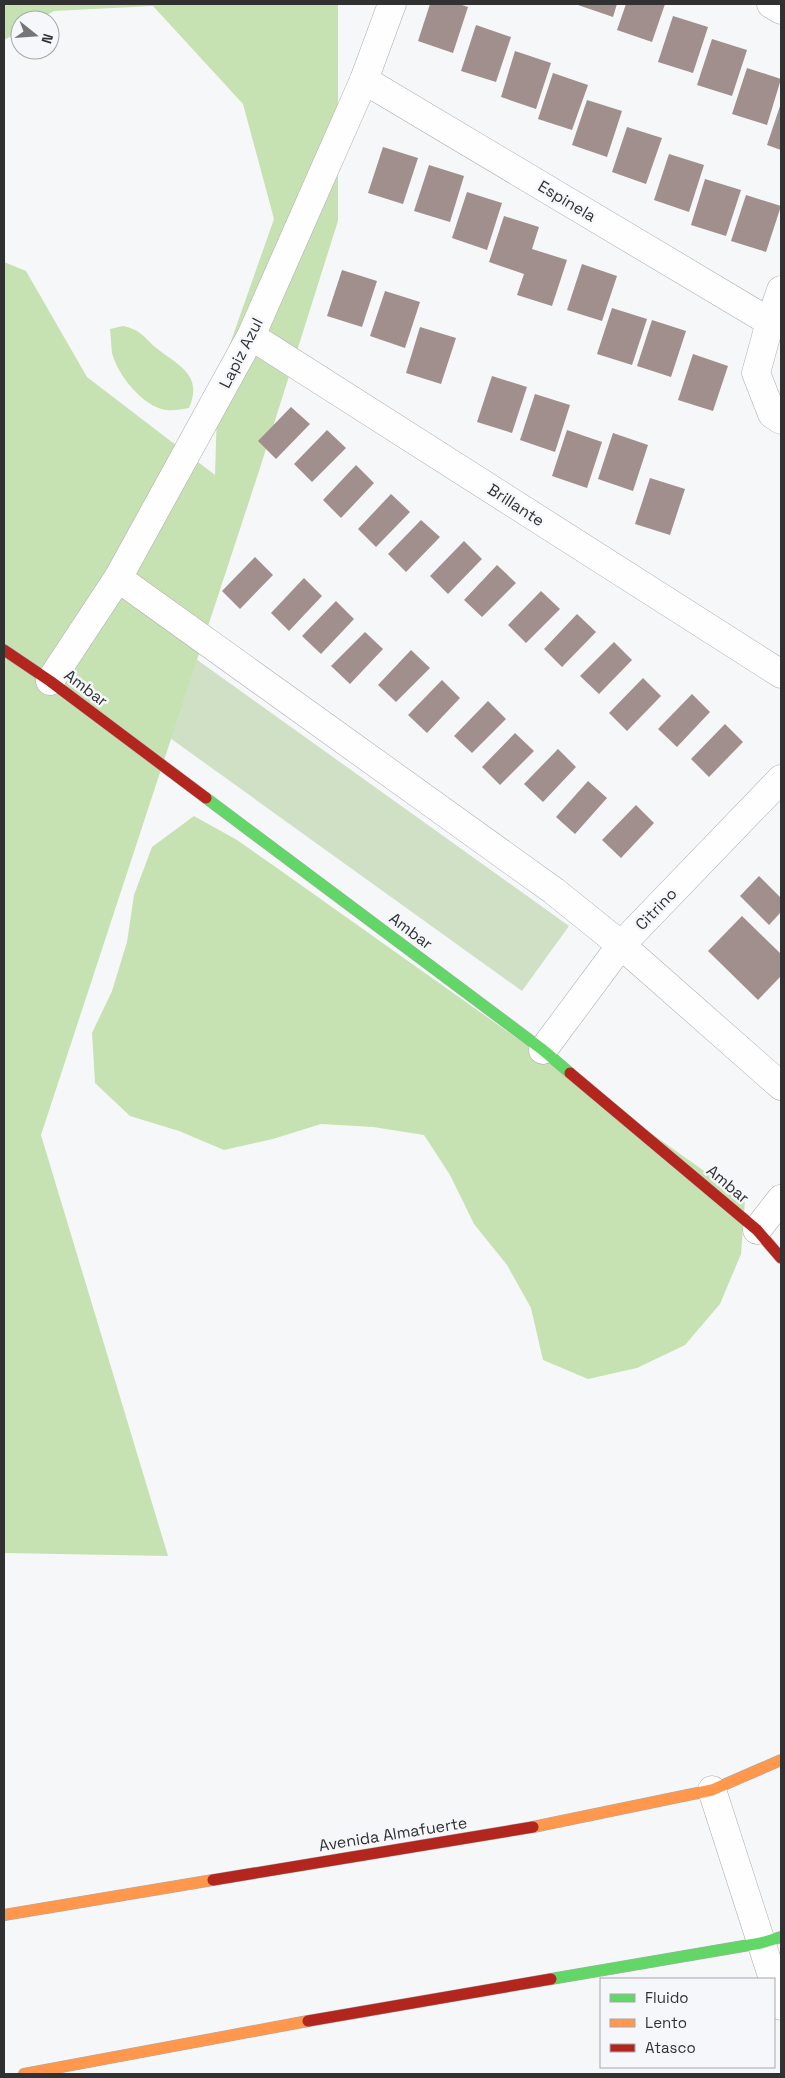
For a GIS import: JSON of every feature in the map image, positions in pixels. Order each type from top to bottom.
[{"type":"street","name":"Lapiz Azul","points":[[50,681],[118,578],[251,336],[364,80],[392,4]]},
{"type":"street","points":[[771,4],[781,10]]},
{"type":"street","name":"Espinela","points":[[364,80],[770,322]]},
{"type":"street","points":[[781,290],[756,373],[772,414],[781,420]]},
{"type":"street","name":"Brillante","points":[[251,336],[781,674]]},
{"type":"street","points":[[118,578],[546,885],[621,946],[781,1086]]},
{"type":"street","name":"Ambar","points":[[4,650],[50,681],[544,1050],[757,1230],[781,1258]]},
{"type":"street","name":"Citrino","points":[[544,1050],[621,946],[781,779]]},
{"type":"street","points":[[757,1230],[781,1199]]},
{"type":"street","name":"Avenida Almafuerte","points":[[4,1915],[554,1824],[712,1790],[781,1760]]},
{"type":"street","points":[[712,1790],[771,1940],[773,1978]]},
{"type":"street","points":[[24,2074],[362,2010],[771,1940]]},
{"type":"street","points":[[775,1987],[781,2006]]},
{"type":"green space","points":[[4,4],[338,4],[338,221],[260,468],[41,1135],[168,1556],[4,1553],[4,262],[26,271],[87,377],[215,475],[218,378],[274,219],[243,104],[153,6],[60,11],[10,10],[10,37],[4,40]]},
{"type":"green space","points":[[123,326],[134,329],[141,334],[186,372],[191,379],[193,387],[193,396],[189,408],[166,410],[157,408],[132,388],[119,370],[112,353],[110,329]]},
{"type":"green space","points":[[150,626],[569,926],[522,991],[106,692]]},
{"type":"green space","points":[[194,816],[237,840],[745,1200],[741,1254],[720,1304],[685,1345],[637,1368],[588,1379],[543,1360],[531,1308],[507,1265],[474,1224],[450,1175],[424,1135],[373,1127],[321,1124],[273,1139],[224,1150],[179,1131],[130,1116],[95,1083],[92,1033],[112,991],[127,942],[134,895],[152,847]]},
{"type":"building","points":[[430,4],[459,4],[468,7],[453,53],[418,41]]},
{"type":"building","points":[[578,4],[617,4],[613,17]]},
{"type":"building","points":[[626,4],[665,4],[652,42],[617,30]]},
{"type":"building","points":[[673,16],[708,27],[693,73],[658,62]]},
{"type":"building","points":[[476,25],[511,37],[496,82],[461,71]]},
{"type":"building","points":[[712,39],[747,50],[732,96],[697,85]]},
{"type":"building","points":[[515,51],[551,63],[536,109],[501,97]]},
{"type":"building","points":[[747,68],[781,79],[767,125],[732,114]]},
{"type":"building","points":[[553,73],[588,85],[572,130],[538,119]]},
{"type":"building","points":[[587,100],[622,111],[607,157],[572,145]]},
{"type":"building","points":[[781,103],[781,150],[767,145]]},
{"type":"building","points":[[627,127],[662,138],[646,184],[612,172]]},
{"type":"building","points":[[383,147],[418,158],[403,204],[368,193]]},
{"type":"building","points":[[669,154],[704,165],[689,212],[654,200]]},
{"type":"building","points":[[429,165],[464,176],[450,222],[414,211]]},
{"type":"building","points":[[705,179],[741,190],[726,236],[691,225]]},
{"type":"building","points":[[467,192],[502,203],[487,250],[452,238]]},
{"type":"building","points":[[746,195],[781,206],[766,252],[731,241]]},
{"type":"building","points":[[504,216],[539,227],[532,249],[567,260],[552,306],[517,295],[524,274],[489,262]]},
{"type":"building","points":[[582,264],[617,276],[602,321],[567,310]]},
{"type":"building","points":[[342,270],[377,281],[362,327],[327,316]]},
{"type":"building","points":[[385,291],[420,302],[405,348],[370,336]]},
{"type":"building","points":[[612,308],[647,319],[632,365],[597,354]]},
{"type":"building","points":[[652,320],[686,331],[671,377],[637,366]]},
{"type":"building","points":[[420,327],[456,338],[441,384],[406,373]]},
{"type":"building","points":[[693,354],[728,366],[713,411],[678,400]]},
{"type":"building","points":[[492,376],[527,387],[512,433],[477,422]]},
{"type":"building","points":[[535,394],[570,405],[555,452],[520,440]]},
{"type":"building","points":[[291,407],[310,424],[276,459],[258,441]]},
{"type":"building","points":[[327,430],[346,448],[312,482],[294,464]]},
{"type":"building","points":[[567,430],[602,442],[587,488],[552,476]]},
{"type":"building","points":[[613,433],[648,445],[633,491],[598,479]]},
{"type":"building","points":[[356,465],[374,483],[341,518],[323,500]]},
{"type":"building","points":[[650,478],[685,489],[670,535],[635,524]]},
{"type":"building","points":[[391,494],[410,512],[376,547],[358,529]]},
{"type":"building","points":[[421,520],[440,537],[406,572],[388,554]]},
{"type":"building","points":[[464,541],[482,559],[448,594],[430,576]]},
{"type":"building","points":[[255,557],[273,575],[240,609],[222,591]]},
{"type":"building","points":[[497,565],[516,583],[482,617],[464,600]]},
{"type":"building","points":[[304,578],[322,596],[289,631],[271,613]]},
{"type":"building","points":[[541,591],[560,609],[526,643],[508,625]]},
{"type":"building","points":[[336,601],[354,619],[321,654],[302,636]]},
{"type":"building","points":[[577,614],[596,632],[562,667],[544,649]]},
{"type":"building","points":[[365,632],[383,649],[350,684],[331,666]]},
{"type":"building","points":[[614,642],[632,660],[599,694],[580,676]]},
{"type":"building","points":[[411,650],[430,668],[396,702],[378,685]]},
{"type":"building","points":[[643,678],[661,696],[627,731],[609,713]]},
{"type":"building","points":[[442,680],[460,698],[427,733],[408,715]]},
{"type":"building","points":[[692,694],[710,712],[677,747],[658,729]]},
{"type":"building","points":[[488,701],[506,719],[472,753],[454,736]]},
{"type":"building","points":[[725,724],[743,742],[709,777],[691,759]]},
{"type":"building","points":[[515,733],[534,751],[500,785],[482,767]]},
{"type":"building","points":[[558,749],[576,767],[543,802],[524,784]]},
{"type":"building","points":[[588,781],[607,798],[575,834],[556,817]]},
{"type":"building","points":[[636,805],[654,823],[621,858],[602,840]]},
{"type":"building","points":[[759,876],[781,898],[781,912],[769,925],[740,896]]},
{"type":"building","points":[[742,916],[781,954],[781,976],[758,1000],[708,951]]},
{"type":"traffic: fast","points":[[206,798],[543,1050],[570,1073]]},
{"type":"traffic: fast","points":[[551,1979],[761,1943],[781,1937]]},
{"type":"traffic: slow","points":[[533,1827],[712,1790],[781,1760]]},
{"type":"traffic: slow","points":[[4,1915],[213,1880]]},
{"type":"traffic: slow","points":[[24,2074],[308,2021]]},
{"type":"traffic: jam","points":[[4,650],[50,681],[206,798]]},
{"type":"traffic: jam","points":[[570,1073],[757,1230],[781,1258]]},
{"type":"traffic: jam","points":[[213,1880],[533,1827]]},
{"type":"traffic: jam","points":[[308,2021],[551,1979]]}]
